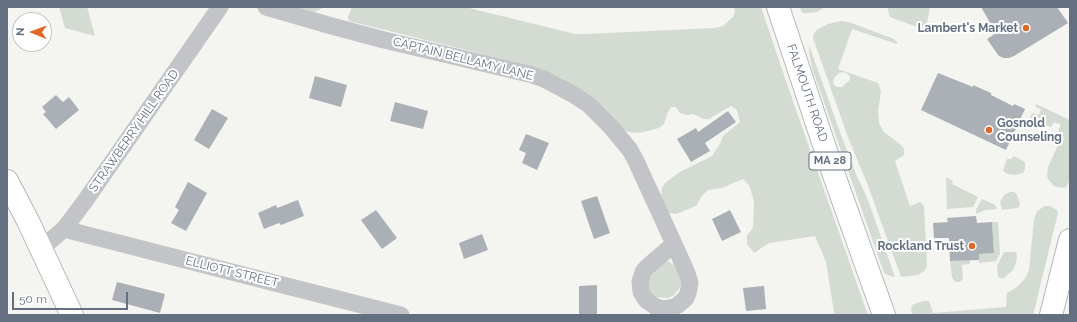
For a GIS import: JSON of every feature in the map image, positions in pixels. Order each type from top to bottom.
[{"type":"main road","name":"FALMOUTH ROAD","points":[[778,7],[835,178],[884,315]]},
{"type":"main road","points":[[7,181],[72,315]]},
{"type":"main road","points":[[1051,315],[1070,240]]},
{"type":"street","name":"STRAWBERRY HILL ROAD","points":[[40,248],[64,229],[85,202],[220,7]]},
{"type":"street","name":"CAPTAIN BELLAMY LANE","points":[[266,7],[384,40],[529,74],[574,95],[602,117],[630,150],[674,244]]},
{"type":"street","name":"ELLIOTT STREET","points":[[64,229],[401,315]]},
{"type":"shaded area","points":[[59,7],[87,7],[95,36],[65,28]]},
{"type":"shaded area","points":[[296,7],[324,7],[315,12]]},
{"type":"shaded area","points":[[352,7],[465,7],[575,34],[586,34],[715,28],[723,26],[733,17],[735,11],[734,7],[761,7],[868,315],[834,315],[826,262],[815,236],[769,243],[754,253],[747,244],[747,235],[753,228],[754,201],[749,185],[743,179],[722,188],[708,190],[701,197],[696,206],[676,214],[669,213],[665,207],[661,195],[662,188],[665,183],[680,172],[712,156],[720,144],[723,136],[740,122],[737,110],[731,106],[709,119],[704,119],[693,114],[687,115],[680,113],[676,107],[671,107],[664,124],[659,128],[634,133],[626,131],[613,119],[531,66],[349,21],[348,17]]},
{"type":"shaded area","points":[[800,7],[825,7],[817,12],[802,13]]},
{"type":"shaded area","points":[[887,7],[930,7],[927,23],[922,27],[917,27],[890,17]]},
{"type":"shaded area","points":[[841,21],[849,22],[894,39],[897,42],[897,44],[852,29],[838,69],[878,83],[881,91],[878,111],[879,123],[884,132],[900,144],[904,149],[904,155],[895,161],[910,206],[920,202],[924,206],[927,266],[924,271],[918,275],[901,277],[867,183],[849,140],[813,38],[814,33],[818,29],[828,24]],"holes":[[[843,72],[848,74],[850,80],[842,87],[835,86],[833,83],[834,78],[839,73]]]},
{"type":"shaded area","points":[[809,45],[841,135],[868,200],[895,277],[884,273],[812,68]]},
{"type":"shaded area","points":[[1036,104],[1070,120],[1070,179],[1067,186],[1064,188],[1054,186],[1047,176],[1048,167],[1063,134],[1058,131],[1061,125],[1054,122],[1051,127],[1030,118],[1032,113],[1039,115],[1041,109],[1035,107]]},
{"type":"shaded area","points":[[1014,156],[1025,162],[1025,169],[1023,173],[1015,175],[1004,172],[1003,170],[1007,159],[1011,159]]},
{"type":"shaded area","points":[[946,177],[953,181],[952,184],[978,197],[973,207],[947,209]]},
{"type":"shaded area","points":[[1014,192],[1017,195],[1020,203],[1019,207],[1002,210],[1000,202],[1004,195]]},
{"type":"shaded area","points":[[982,199],[995,205],[997,209],[985,210],[976,214],[976,210]]},
{"type":"shaded area","points":[[1045,206],[1050,206],[1057,210],[1058,213],[1033,315],[913,315],[911,310],[912,305],[923,301],[928,301],[930,303],[933,313],[1006,307],[1007,293],[1021,283],[1029,270],[1034,220],[1037,211]]},
{"type":"shaded area","points":[[992,222],[998,222],[1000,254],[996,261],[979,263],[979,254],[994,253]]},
{"type":"shaded area","points":[[1004,252],[1016,252],[1017,256],[1013,270],[1004,278],[1000,278],[998,276],[997,266]]},
{"type":"shaded area","points":[[970,260],[970,264],[962,265],[963,279],[960,282],[955,282],[952,277],[950,261]]},
{"type":"shaded area","points":[[668,261],[674,265],[681,277],[681,285],[674,295],[668,298],[656,297],[652,295],[649,290],[649,278],[665,262]]},
{"type":"building","name":"Lambert's Market","points":[[981,7],[1057,7],[1068,23],[1014,56],[1004,58],[999,56],[987,39],[996,33]]},
{"type":"building","name":"Gosnold Counseling","points":[[938,73],[973,87],[973,85],[991,93],[991,95],[1013,106],[1014,104],[1025,109],[1006,150],[921,110]]},
{"type":"building","points":[[315,76],[347,85],[341,107],[309,98]]},
{"type":"building","points":[[56,95],[63,102],[69,97],[79,110],[56,129],[43,114],[46,112],[42,107]]},
{"type":"building","points":[[395,102],[428,111],[423,129],[390,121]]},
{"type":"building","points":[[212,109],[228,118],[209,149],[194,140]]},
{"type":"building","points":[[728,111],[736,122],[705,143],[710,151],[691,162],[677,139],[696,128],[698,132]]},
{"type":"building","points":[[526,134],[549,143],[537,170],[522,163],[526,153],[519,150]]},
{"type":"building","points":[[188,182],[207,193],[186,231],[171,223],[179,210],[175,207]]},
{"type":"building","points":[[597,196],[610,233],[594,239],[581,201]]},
{"type":"building","points":[[298,200],[304,216],[281,225],[279,223],[264,229],[258,213],[276,205],[277,208]]},
{"type":"building","points":[[376,210],[397,238],[382,249],[361,220]]},
{"type":"building","points":[[730,210],[741,232],[722,241],[712,219]]},
{"type":"building","name":"Rockland Trust","points":[[976,216],[977,223],[992,222],[994,253],[979,254],[979,260],[950,261],[949,238],[934,238],[933,223],[948,222],[947,218]]},
{"type":"building","points":[[482,234],[488,250],[464,259],[459,243]]},
{"type":"building","points":[[117,282],[165,294],[160,313],[112,300]]},
{"type":"building","points":[[597,285],[597,315],[579,315],[579,286]]},
{"type":"building","points":[[764,286],[766,309],[746,311],[743,288]]},
{"type":"place","name":"Lambert's Market","points":[[1026,28]]},
{"type":"place","name":"Gosnold Counseling","points":[[989,130]]},
{"type":"place","name":"Rockland Trust","points":[[972,246]]}]
